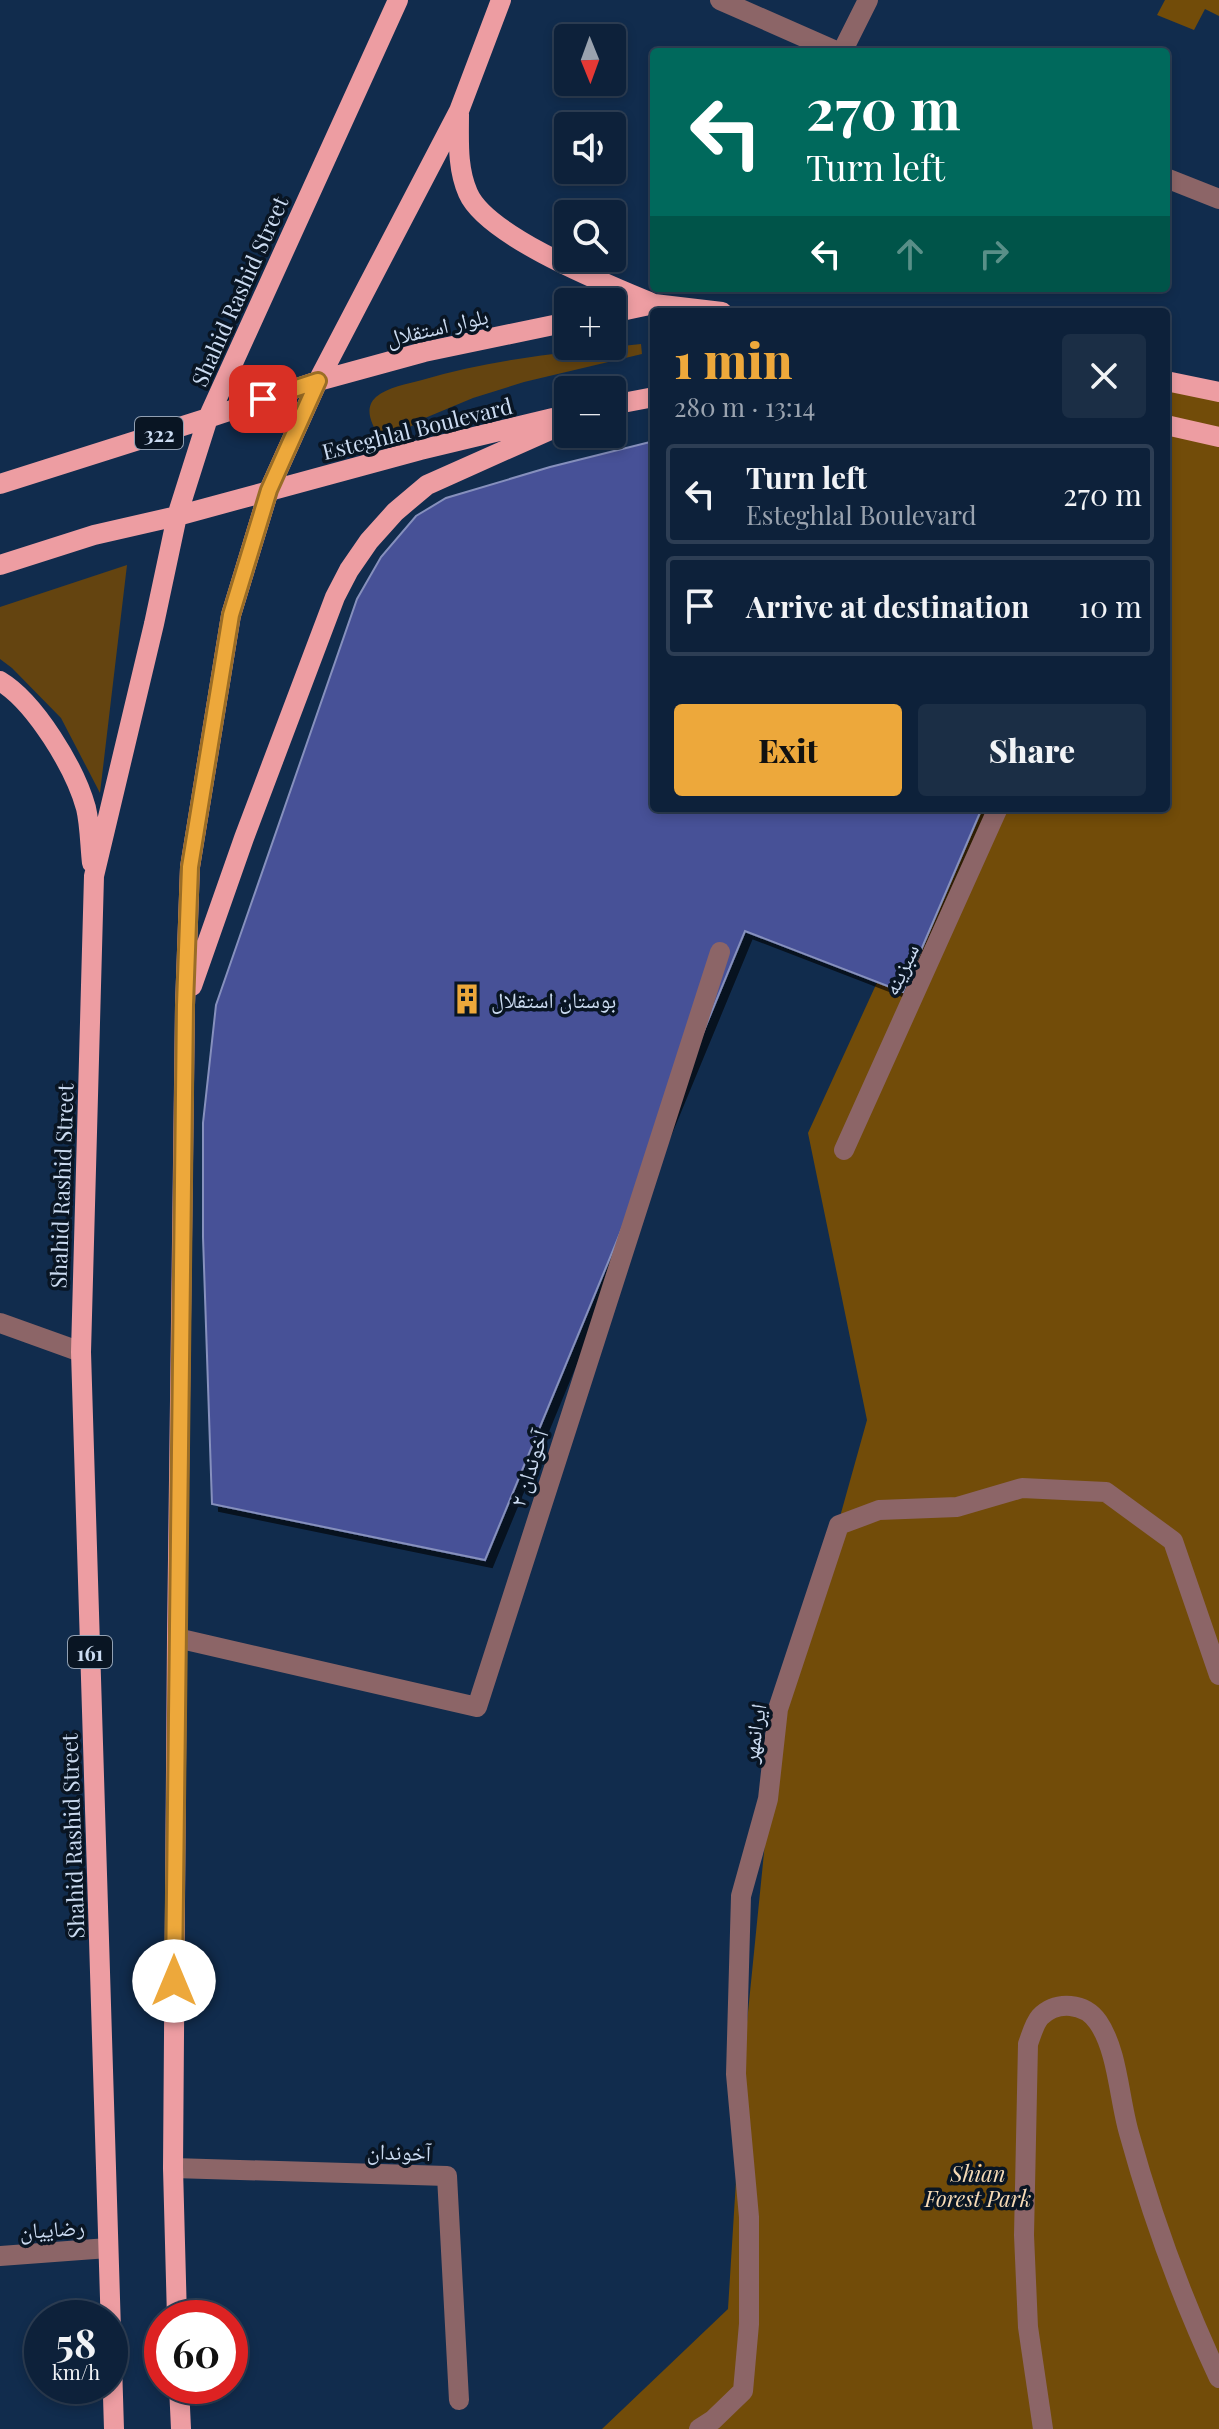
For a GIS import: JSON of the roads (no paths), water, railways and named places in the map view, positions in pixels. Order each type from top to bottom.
[{"type":"main road","name":"Shahid Rashid Street","points":[[114,2429],[81,1352],[94,876],[177,516],[208,418],[398,0]]},
{"type":"main road","points":[[177,2300],[173,2168],[177,1638],[185,1005],[190,867],[231,615],[269,490],[318,381],[459,111],[501,0]]},
{"type":"main road","points":[[459,111],[459,159],[468,195],[488,218],[557,262],[654,304],[688,308]]},
{"type":"main road","points":[[626,310],[654,304]]},
{"type":"main road","name":"بلوار استقلال","points":[[318,381],[424,352],[554,325]]},
{"type":"main road","name":"322","points":[[0,484],[318,381]]},
{"type":"main road","points":[[1170,382],[1219,392]]},
{"type":"main road","points":[[626,402],[650,398]]},
{"type":"main road","name":"Esteghlal Boulevard","points":[[0,565],[70,542],[420,450],[554,418]]},
{"type":"main road","points":[[1170,426],[1219,437]]},
{"type":"main road","points":[[185,1005],[249,823],[335,597],[349,570],[395,512],[427,485],[554,428]]},
{"type":"main road","points":[[0,681],[38,716],[67,762],[86,808],[94,876]]},
{"type":"main road","points":[[180,2404],[181,2429]]},
{"type":"street","points":[[720,0],[831,48]]},
{"type":"street","points":[[842,48],[868,0]]},
{"type":"street","points":[[1170,180],[1219,199]]},
{"type":"street","name":"سبزینه","points":[[844,1150],[996,812]]},
{"type":"street","name":"آخوندان ۲","points":[[177,1638],[477,1707],[720,952]]},
{"type":"street","points":[[0,1323],[81,1352]]},
{"type":"street","name":"ایرانمهر","points":[[699,2429],[743,2391],[749,2324],[749,2217],[736,2074],[741,1896],[768,1799],[778,1709],[839,1525],[879,1510],[957,1507],[1022,1488],[1106,1492],[1173,1541],[1219,1675]]},
{"type":"street","points":[[1043,2429],[1028,2327],[1024,2179],[1028,2044],[1039,2018],[1067,2005],[1087,2009],[1099,2022],[1108,2043],[1128,2131],[1156,2220],[1181,2293],[1219,2378]]},
{"type":"street","name":"آخوندان","points":[[173,2168],[447,2176],[459,2400]]},
{"type":"street","name":"رضاییان","points":[[0,2256],[108,2248]]},
{"type":"place","name":"بوستان استقلال","points":[[467,999]]},
{"type":"park label","name":"Shian Forest Park","points":[[978,2186]]}]
